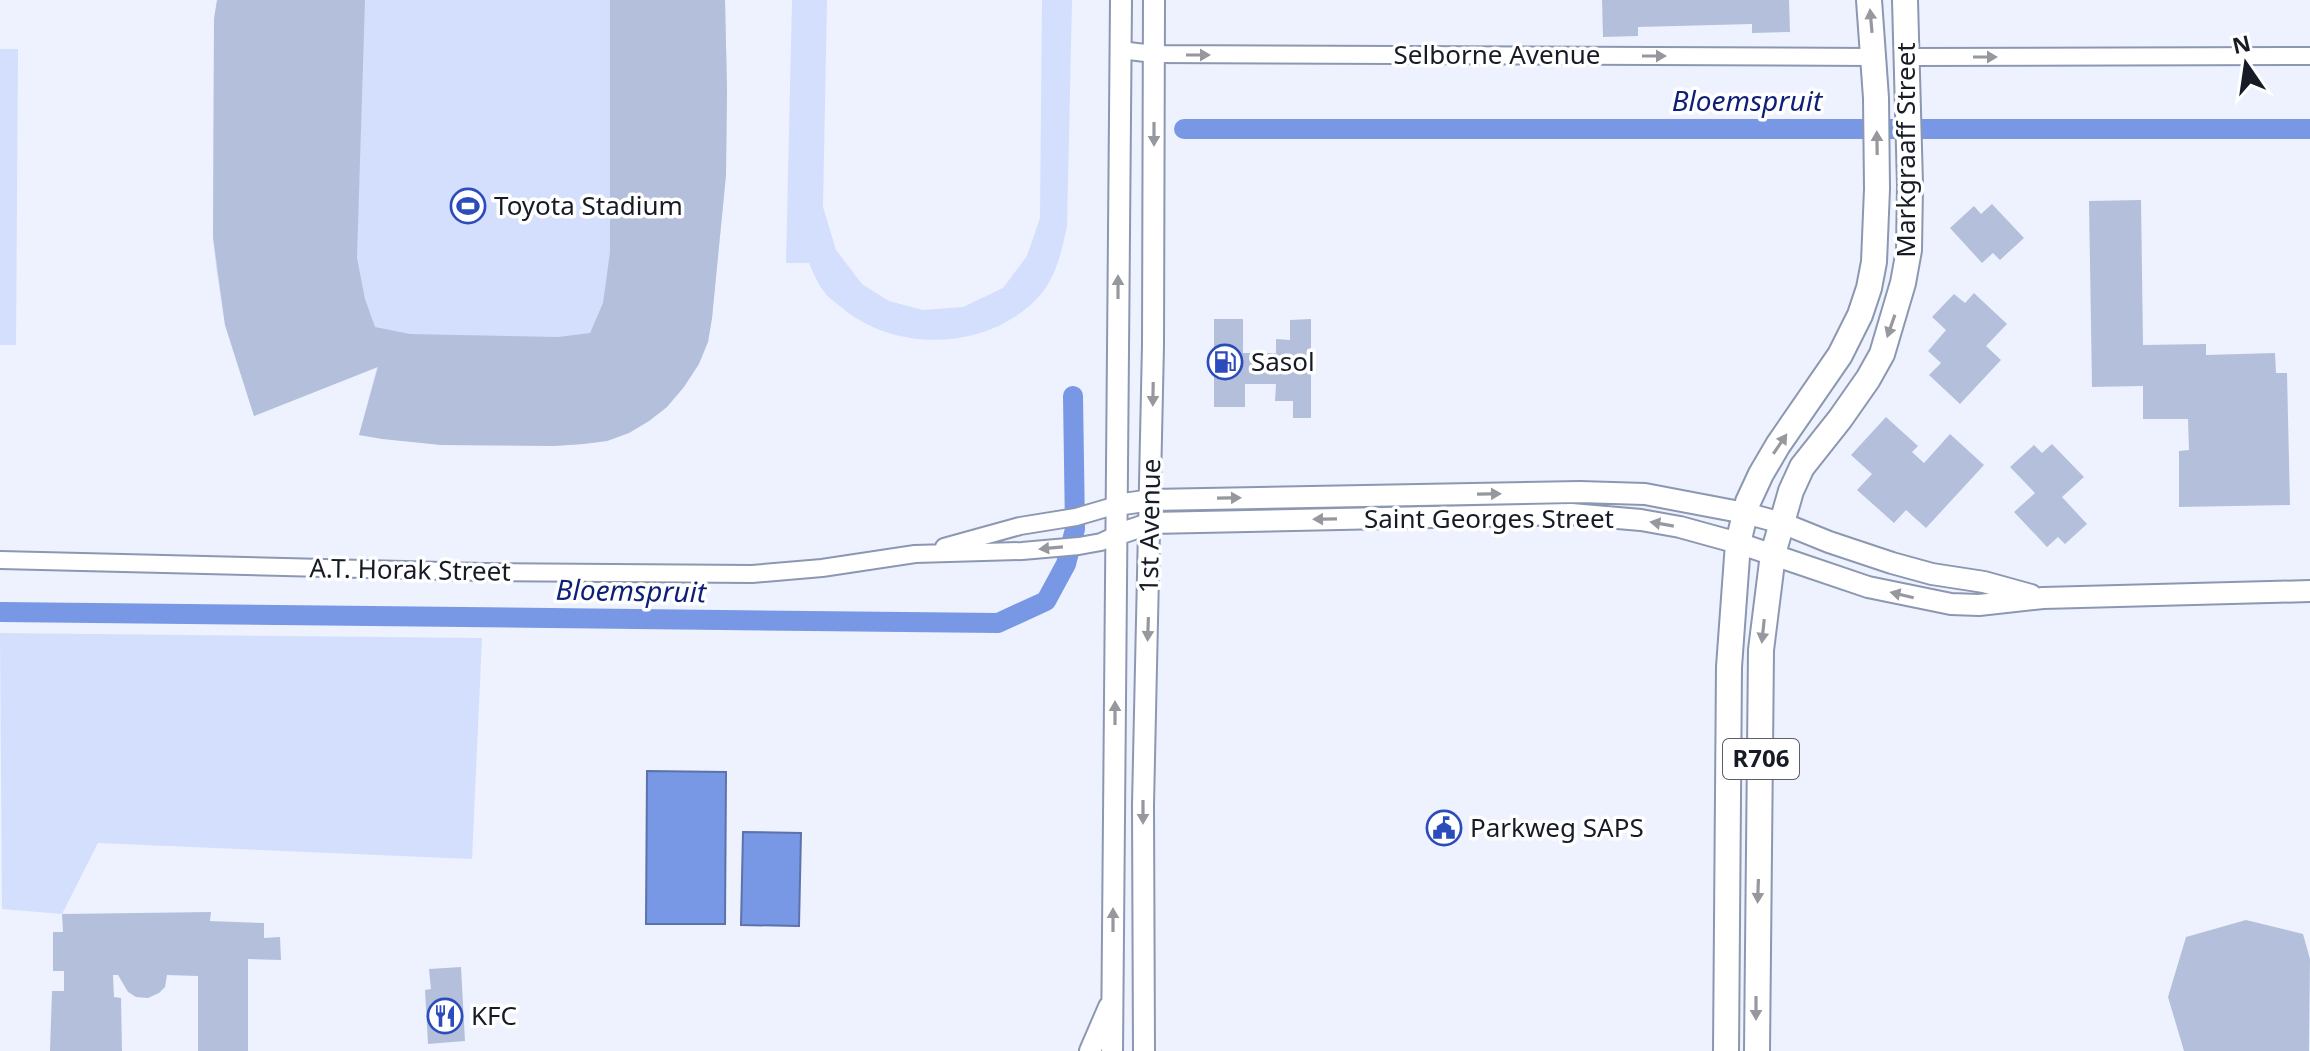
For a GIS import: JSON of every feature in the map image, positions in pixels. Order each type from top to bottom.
[{"type":"main road","name":"Markgraaff Street","points":[[1738,543],[1748,502],[1761,474],[1840,355],[1860,315],[1874,262],[1876,98],[1869,0]]},
{"type":"main road","name":"Markgraaff Street","points":[[1773,554],[1791,491],[1802,467],[1868,379],[1882,354],[1897,308],[1909,250],[1909,99],[1905,0]]},
{"type":"main road","name":"R706","points":[[1726,1051],[1729,667],[1738,543]]},
{"type":"main road","name":"R706","points":[[1757,1051],[1761,650],[1773,554]]},
{"type":"street","name":"1st Avenue","points":[[1112,1051],[1121,0]]},
{"type":"street","name":"1st Avenue","points":[[1144,1051],[1143,805],[1151,523],[1154,0]]},
{"type":"street","name":"Selborne Avenue","points":[[1120,50],[1154,54],[1873,57]]},
{"type":"street","points":[[1907,57],[2310,56]]},
{"type":"street","name":"Saint Georges Street","points":[[1117,505],[1151,500],[1580,492],[1645,494],[1745,513],[1782,523],[1892,563],[2043,598]]},
{"type":"street","name":"A.T. Horak Street","points":[[0,560],[752,574],[822,568],[915,554],[1020,526],[1076,517],[1117,505]]},
{"type":"street","name":"Saint Georges Street","points":[[1116,535],[1151,523],[1571,514],[1680,527],[1773,554],[1868,587],[1918,599],[1979,605],[2043,598],[2310,591]]},
{"type":"street","name":"A.T. Horak Street","points":[[915,554],[1079,546],[1101,542],[1116,535]]},
{"type":"street","points":[[1090,1051],[1112,998]]},
{"type":"shaded area","name":"Toyota Stadium","points":[[217,0],[725,0],[726,175],[712,318],[708,342],[667,407],[629,433],[607,441],[583,444],[441,445],[359,435],[377,367],[254,416],[225,325],[213,237],[214,19]]},
{"type":"shaded area","points":[[792,0],[827,0],[823,207],[836,250],[862,284],[889,301],[923,310],[963,307],[1003,288],[1027,256],[1040,218],[1042,0],[1072,0],[1067,226],[1051,279],[1041,294],[1021,313],[971,335],[944,340],[916,339],[864,323],[825,293],[809,263],[786,263]]},
{"type":"shaded area","points":[[0,49],[18,49],[16,345],[0,345]]},
{"type":"shaded area","points":[[0,633],[482,638],[472,859],[98,843],[62,914],[2,909]]},
{"type":"water","points":[[647,771],[726,772],[725,924],[646,924]]},
{"type":"water","points":[[743,832],[801,833],[799,926],[741,925]]},
{"type":"building","name":"Toyota Stadium","points":[[217,0],[365,0],[357,258],[365,299],[375,327],[410,334],[558,337],[590,333],[603,303],[610,252],[610,0],[725,0],[726,175],[712,318],[708,342],[699,364],[667,407],[629,433],[607,441],[583,444],[441,445],[382,439],[359,435],[378,367],[254,416],[225,325],[213,237],[214,19]]},
{"type":"building","points":[[1602,0],[1789,0],[1790,32],[1752,33],[1752,24],[1638,27],[1638,36],[1603,37]]},
{"type":"building","points":[[2141,200],[2143,345],[2206,344],[2206,355],[2275,353],[2276,373],[2287,373],[2290,505],[2179,507],[2179,451],[2189,450],[2188,419],[2143,419],[2143,386],[2092,387],[2089,201]]},
{"type":"building","points":[[1992,204],[2024,238],[2000,260],[1993,253],[1982,263],[1950,228],[1974,206],[1981,214]]},
{"type":"building","points":[[1974,293],[2007,324],[1986,346],[2001,360],[1960,404],[1929,375],[1941,363],[1928,351],[1946,330],[1932,317],[1954,294],[1965,303]]},
{"type":"building","points":[[1214,319],[1243,319],[1243,353],[1276,353],[1276,339],[1290,340],[1290,320],[1311,319],[1311,418],[1293,418],[1293,401],[1275,401],[1276,384],[1245,384],[1245,407],[1214,407]]},
{"type":"building","points":[[1886,417],[1918,446],[1912,452],[1924,463],[1950,434],[1984,465],[1926,528],[1906,510],[1894,523],[1857,490],[1872,474],[1851,455]]},
{"type":"building","points":[[2052,444],[2084,477],[2062,497],[2087,524],[2065,544],[2058,537],[2047,547],[2014,512],[2035,493],[2010,467],[2034,445],[2042,453]]},
{"type":"building","points":[[211,912],[210,921],[264,923],[264,938],[280,937],[281,960],[248,959],[248,1051],[198,1051],[198,976],[167,975],[165,987],[148,998],[136,997],[128,992],[118,975],[113,975],[114,997],[121,998],[122,1051],[50,1051],[52,991],[64,991],[64,971],[53,971],[53,932],[63,932],[62,914]]},
{"type":"building","points":[[2246,920],[2303,934],[2310,959],[2309,1051],[2184,1051],[2168,997],[2186,937]]},
{"type":"building","name":"KFC","points":[[461,967],[465,1041],[428,1044],[425,990],[431,989],[429,969]]},
{"type":"waterway","name":"Bloemspruit","points":[[1184,129],[2310,129]]},
{"type":"waterway","name":"Bloemspruit","points":[[0,612],[998,623],[1046,601],[1066,564],[1075,529],[1073,396]]},
{"type":"place","name":"Toyota Stadium","points":[[468,206]]},
{"type":"place","name":"Sasol","points":[[1225,362]]},
{"type":"place","name":"Parkweg SAPS","points":[[1444,828]]},
{"type":"place","name":"KFC","points":[[445,1016]]}]
